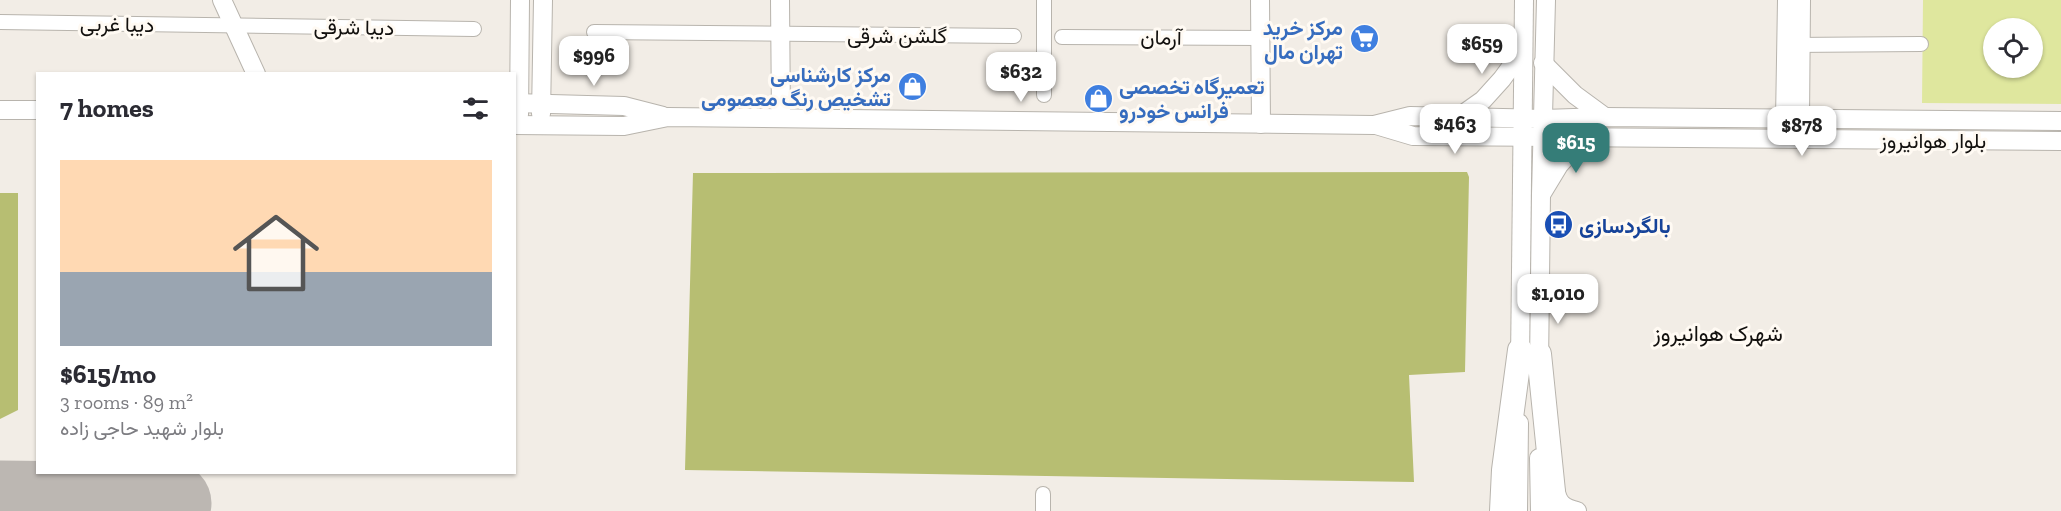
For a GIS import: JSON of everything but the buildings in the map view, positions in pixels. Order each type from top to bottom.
[{"type":"highway","points":[[1530,352],[1552,478],[1555,511]]},
{"type":"highway","points":[[1502,511],[1504,470],[1530,352]]},
{"type":"main road","points":[[222,0],[255,72]]},
{"type":"main road","points":[[517,125],[520,0]]},
{"type":"main road","points":[[541,125],[543,0]]},
{"type":"main road","points":[[780,0],[781,118]]},
{"type":"main road","points":[[1260,0],[1261,124]]},
{"type":"main road","points":[[1524,0],[1522,138],[1530,352],[1540,511]]},
{"type":"main road","points":[[1518,511],[1541,194],[1545,0]]},
{"type":"main road","points":[[1787,0],[1793,45],[1793,120]]},
{"type":"main road","points":[[1793,45],[1801,0]]},
{"type":"main road","points":[[1459,117],[1483,100],[1523,50]]},
{"type":"main road","points":[[1543,63],[1575,94],[1605,117]]},
{"type":"main road","name":"بلوار هوانیروز","points":[[517,103],[624,106],[668,117]]},
{"type":"main road","points":[[0,110],[36,110]]},
{"type":"main road","name":"بلوار هوانیروز","points":[[517,125],[624,126],[668,117],[1374,125],[1410,116],[1523,119],[1605,117],[2061,121]]},
{"type":"main road","name":"بلوار هوانیروز","points":[[1374,125],[1413,136],[2061,141]]},
{"type":"main road","points":[[1541,194],[1559,165],[1576,145],[1600,138]]},
{"type":"main road","points":[[1552,478],[1560,504],[1577,511]]},
{"type":"street","points":[[1044,0],[1044,95]]},
{"type":"street","name":"دیبا غربی","points":[[0,22],[234,26]]},
{"type":"street","name":"دیبا شرقی","points":[[234,26],[474,29]]},
{"type":"street","name":"گلشن شرقی","points":[[594,32],[1014,36]]},
{"type":"street","name":"آرمان","points":[[1062,37],[1260,38]]},
{"type":"street","points":[[1793,45],[1921,44]]},
{"type":"street","points":[[1043,494],[1043,511]]},
{"type":"green space","points":[[1923,0],[2061,0],[2061,104],[1922,103]]},
{"type":"green space","points":[[1467,172],[1469,177],[1465,372],[1409,375],[1414,482],[685,470],[693,173]]},
{"type":"green space","points":[[0,193],[18,193],[18,410],[0,419]]},
{"type":"runway","points":[[0,501],[171,503]]},
{"type":"place","name":"مرکز خرید تهران مال","points":[[1364,39]]},
{"type":"place","name":"مرکز کارشناسی تشخیص رنگ معصومی","points":[[912,86]]},
{"type":"place","name":"تعمیرگاه تخصصی فرانس خودرو","points":[[1098,98]]},
{"type":"place","name":"بالگردسازی","points":[[1558,225]]},
{"type":"district","name":"شهرک هوانیروز","points":[[1718,333]]}]
